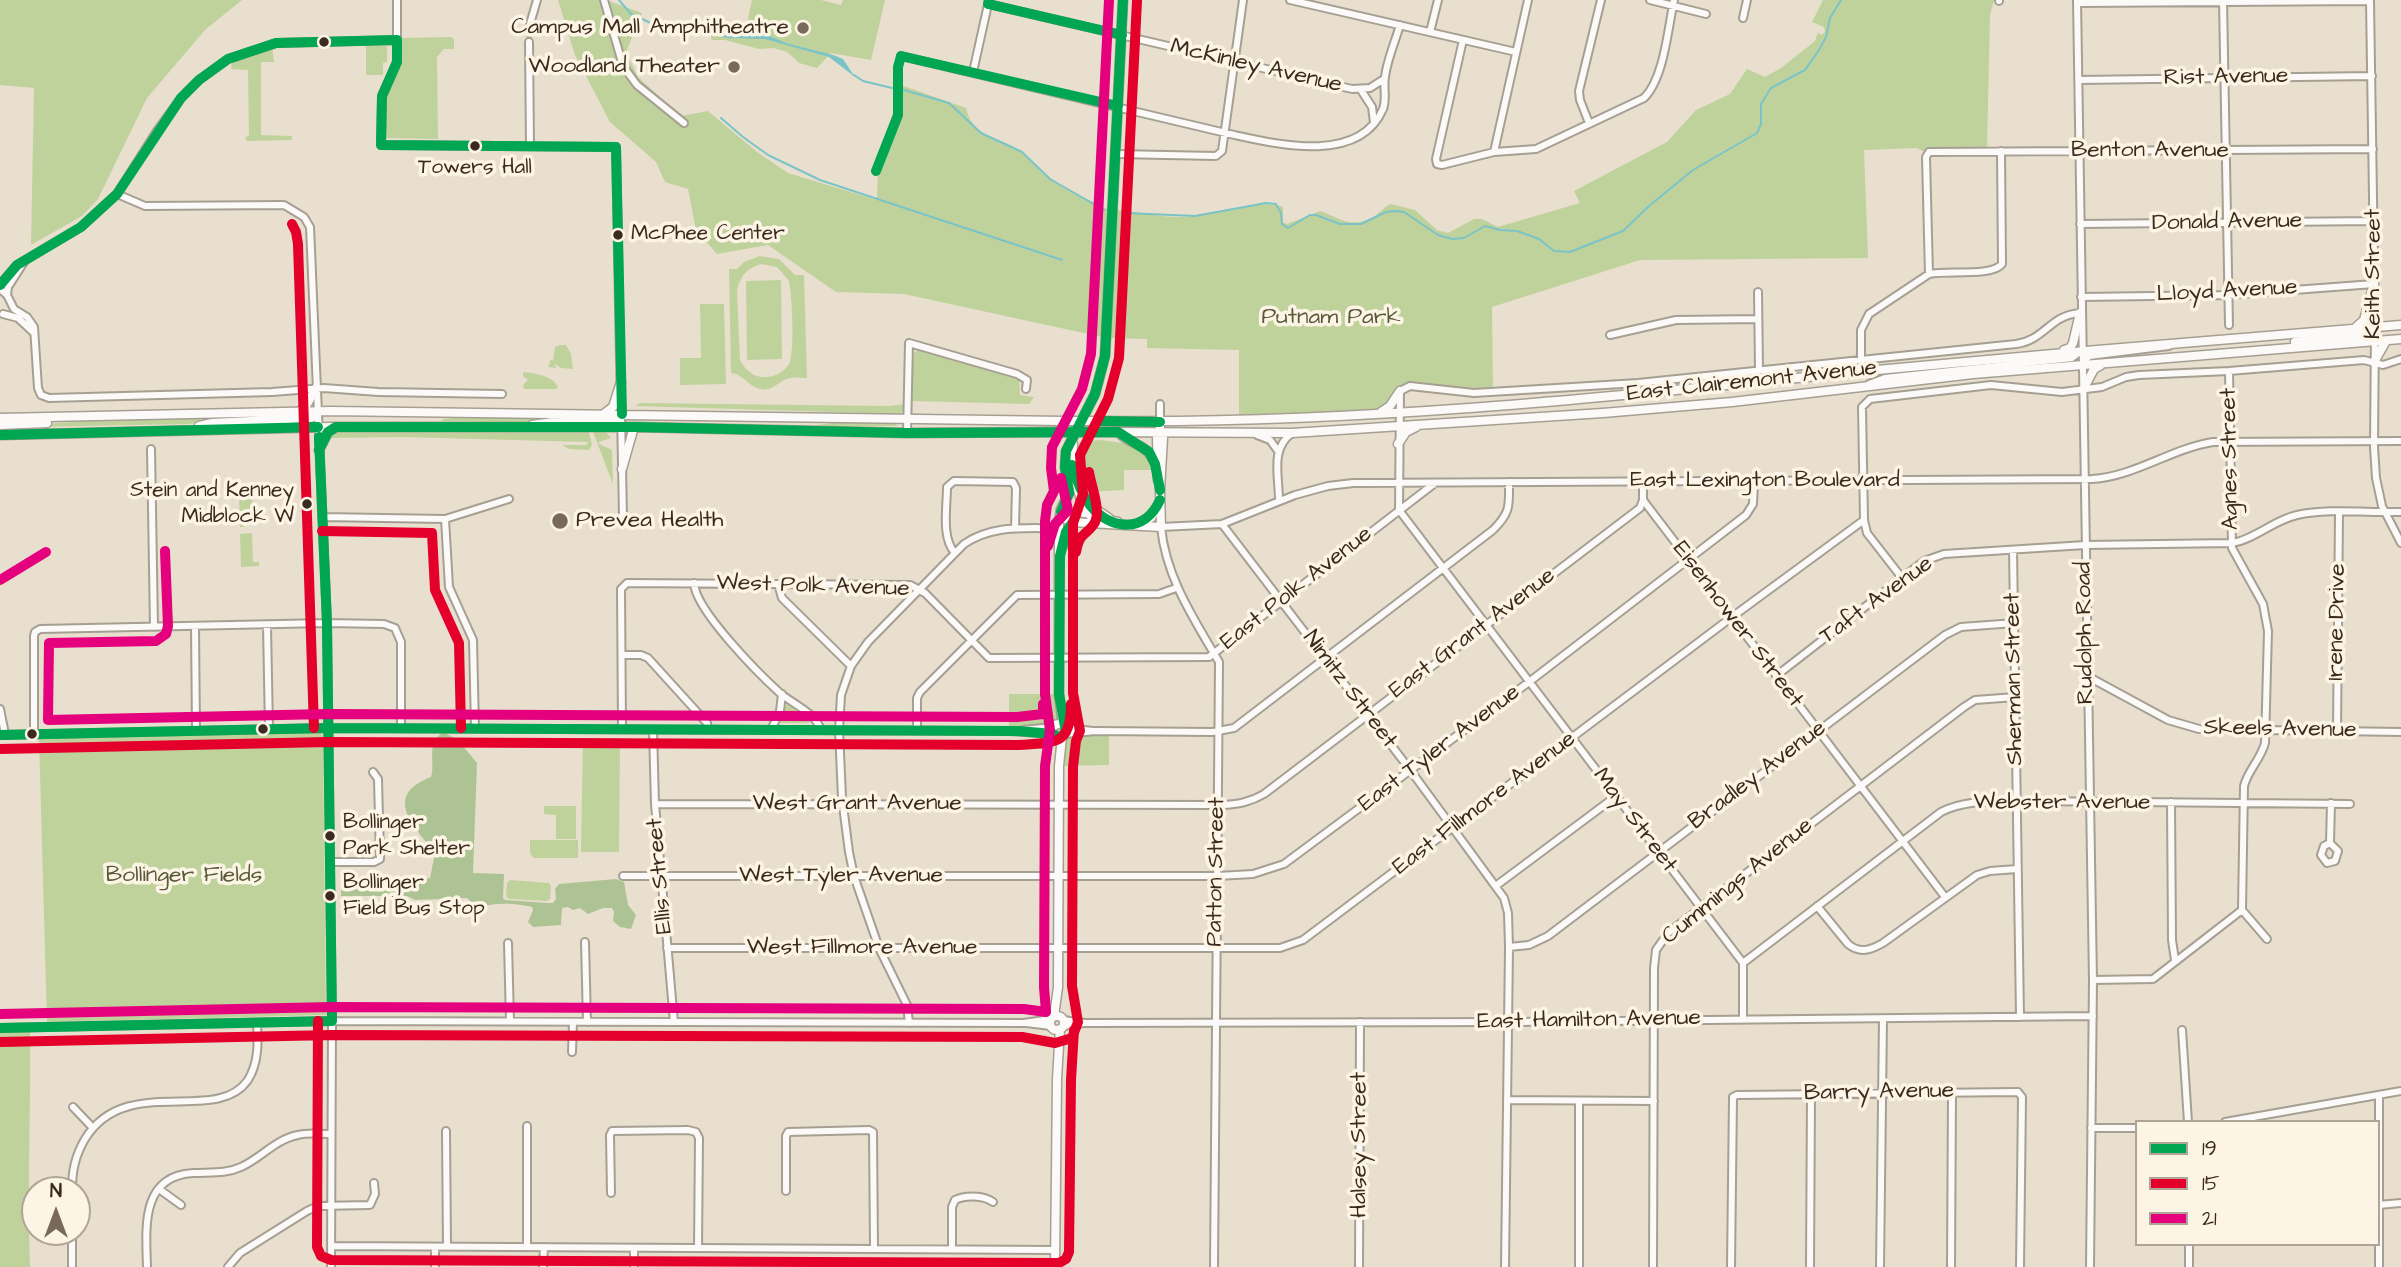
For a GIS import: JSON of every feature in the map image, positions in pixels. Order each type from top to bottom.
[{"type":"main road","points":[[1060,556],[1066,532],[1082,518],[1083,508],[1071,459],[1073,441],[1095,394],[1105,356],[1124,0]]},
{"type":"main road","points":[[2354,329],[2364,320],[2374,284]]},
{"type":"main road","points":[[2056,352],[2070,348],[2080,313]]},
{"type":"main road","points":[[2210,354],[2230,347],[2369,334],[2375,327]]},
{"type":"main road","name":"East Clairemont Avenue","points":[[622,414],[907,420],[1234,422],[1651,393],[2056,352],[2375,327],[2401,328]]},
{"type":"main road","points":[[2375,341],[2382,332],[2401,328]]},
{"type":"main road","name":"East Clairemont Avenue","points":[[519,428],[634,427],[907,433],[1292,433],[1603,414],[2082,364],[2401,339]]},
{"type":"main road","points":[[2374,362],[2386,341]]},
{"type":"main road","points":[[2083,390],[2094,369],[2110,362]]},
{"type":"main road","points":[[602,414],[613,407],[621,382]]},
{"type":"main road","points":[[298,412],[306,405],[316,388]]},
{"type":"main road","points":[[1379,413],[1390,406],[1400,391]]},
{"type":"main road","points":[[186,430],[212,423],[309,418],[314,417],[317,411]]},
{"type":"main road","points":[[0,418],[317,411],[622,414]]},
{"type":"main road","points":[[0,435],[318,427],[519,428],[547,422],[616,419],[622,414]]},
{"type":"main road","points":[[0,425],[68,422],[91,416]]},
{"type":"main road","name":"Patton Street","points":[[1160,422],[1160,434],[1163,438],[1161,527]]},
{"type":"main road","points":[[1398,443],[1406,432],[1419,425]]},
{"type":"main road","points":[[319,450],[328,432],[336,427]]},
{"type":"main road","points":[[622,469],[634,427]]},
{"type":"main road","points":[[1118,432],[1124,439],[1147,449],[1157,468]]},
{"type":"main road","name":"Patton Street","points":[[1160,434],[1157,438],[1160,490]]},
{"type":"main road","points":[[1163,455],[1169,444],[1185,434]]},
{"type":"main road","points":[[1055,1267],[1057,1053],[1060,1046],[1057,1023],[1059,528],[1060,512],[1069,489],[1065,456],[1073,441]]},
{"type":"main road","points":[[1075,475],[1094,508],[1113,521]]},
{"type":"main road","points":[[1130,526],[1142,524],[1151,518],[1160,500]]},
{"type":"main road","points":[[1065,502],[1073,501],[1083,508]]},
{"type":"main road","name":"East Lexington Boulevard","points":[[1083,508],[1092,517],[1130,526]]},
{"type":"main road","points":[[1060,512],[1064,518],[1075,522]]},
{"type":"main road","name":"East Lexington Boulevard","points":[[1075,522],[1161,527]]},
{"type":"street","points":[[397,0],[397,62],[382,96],[381,145],[616,147],[623,517]]},
{"type":"street","points":[[530,24],[537,0]]},
{"type":"street","points":[[604,0],[623,66],[637,85],[684,122]]},
{"type":"street","points":[[1116,154],[1216,156],[1222,151],[1243,0]]},
{"type":"street","points":[[1290,0],[1516,52]]},
{"type":"street","points":[[1430,33],[1438,0]]},
{"type":"street","points":[[1494,152],[1528,0]]},
{"type":"street","points":[[1589,123],[1579,91],[1601,0]]},
{"type":"street","points":[[1650,0],[1674,3],[1706,14]]},
{"type":"street","points":[[1742,18],[1747,0]]},
{"type":"street","points":[[2223,1],[2229,325]]},
{"type":"street","points":[[2077,2],[2370,1]]},
{"type":"street","name":"Keith Street","points":[[2370,1],[2376,478],[2384,512],[2401,543]]},
{"type":"street","points":[[973,72],[989,2]]},
{"type":"street","name":"McKinley Avenue","points":[[989,2],[1361,90],[1384,79]]},
{"type":"street","name":"Rudolph Road","points":[[2077,2],[2093,980],[2090,1267]]},
{"type":"street","points":[[1463,40],[1436,159],[1437,164],[1442,165],[1494,152],[1535,149],[1644,98],[1652,89],[1674,3]]},
{"type":"street","points":[[901,56],[1225,133],[1275,144],[1306,146],[1354,140],[1374,123],[1387,94],[1384,79],[1400,25]]},
{"type":"street","points":[[397,40],[276,43],[228,59],[199,80],[181,98],[117,194],[81,227],[17,265],[0,287],[14,309],[29,320],[34,334],[37,388],[41,395],[49,398],[272,392],[316,388],[502,394]]},
{"type":"street","points":[[529,42],[530,146]]},
{"type":"street","name":"Rist Avenue","points":[[2079,80],[2372,76]]},
{"type":"street","name":"McKinley Avenue","points":[[1361,90],[1372,107],[1374,123]]},
{"type":"street","name":"Benton Avenue","points":[[1929,274],[1927,153],[2373,149]]},
{"type":"street","points":[[1861,358],[1861,330],[1869,314],[1929,274],[1948,271],[1993,271],[2000,267],[2003,260],[2001,151]]},
{"type":"street","points":[[117,194],[145,206],[284,205],[304,217],[310,227],[327,623],[332,1021],[331,1267]]},
{"type":"street","name":"Donald Avenue","points":[[2080,224],[2373,221]]},
{"type":"street","points":[[25,261],[8,287],[9,298],[1,315],[18,318],[34,334]]},
{"type":"street","name":"Lloyd Avenue","points":[[2081,297],[2227,295],[2374,284]]},
{"type":"street","points":[[1758,292],[1759,370]]},
{"type":"street","points":[[1399,510],[1400,391],[1410,386],[1462,393],[1638,383],[2023,343],[2036,337],[2062,316],[2080,313]]},
{"type":"street","points":[[1610,335],[1676,320],[1758,319]]},
{"type":"street","points":[[2082,364],[2089,356],[2158,349],[2188,342]]},
{"type":"street","points":[[907,433],[909,343],[1017,374],[1027,380],[1026,389]]},
{"type":"street","points":[[1865,386],[1885,378],[2072,358],[2082,350]]},
{"type":"street","points":[[1902,578],[1867,533],[1864,520],[1863,404],[1875,398],[1991,385],[2052,392],[2083,390],[2139,375],[2364,360],[2383,365],[2401,359]]},
{"type":"street","name":"Agnes Street","points":[[2229,371],[2232,542],[2234,553],[2263,604],[2268,631],[2266,731],[2262,754],[2247,775],[2243,802],[2242,910]]},
{"type":"street","name":"Patton Street","points":[[1160,404],[1160,422]]},
{"type":"street","points":[[1279,500],[1278,451],[1281,442],[1292,433]]},
{"type":"street","points":[[1255,434],[1270,440],[1278,451]]},
{"type":"street","name":"East Lexington Boulevard","points":[[1161,527],[1222,524],[1279,500],[1328,486],[1364,482],[2085,479],[2113,477],[2131,472],[2186,448],[2213,442],[2401,441]]},
{"type":"street","points":[[151,449],[154,627]]},
{"type":"street","points":[[956,553],[947,539],[947,487],[954,481],[1013,482],[1016,488],[1016,528]]},
{"type":"street","name":"East Tyler Avenue","points":[[1058,876],[1217,876],[1253,874],[1284,864],[1530,682],[1746,515],[1754,504],[1754,481]]},
{"type":"street","name":"East Polk Avenue","points":[[1060,657],[1209,657],[1437,482]]},
{"type":"street","points":[[0,709],[2,734],[328,727],[1219,732],[1234,727],[1493,530],[1505,519],[1510,506],[1509,482]]},
{"type":"street","points":[[1643,482],[1643,500]]},
{"type":"street","points":[[322,517],[445,519],[509,499]]},
{"type":"street","name":"Eisenhower Street","points":[[1643,500],[1945,897]]},
{"type":"street","name":"East Grant Avenue","points":[[1059,805],[1239,804],[1252,801],[1640,508],[1643,500]]},
{"type":"street","name":"May Street","points":[[1399,510],[1743,963]]},
{"type":"street","name":"Taft Avenue","points":[[1776,676],[1924,561],[1944,554],[2085,545],[2232,542],[2240,541],[2296,515],[2401,512]]},
{"type":"street","name":"Irene Drive","points":[[2337,732],[2339,513]]},
{"type":"street","points":[[445,519],[449,587],[473,640],[475,728]]},
{"type":"street","name":"East Fillmore Avenue","points":[[1058,948],[1280,948],[1303,940],[1864,520]]},
{"type":"street","name":"Nimitz Street","points":[[1222,524],[1497,885],[1504,898],[1508,913],[1509,947],[1505,1267]]},
{"type":"street","name":"Patton Street","points":[[1161,527],[1166,562],[1176,588],[1219,662],[1214,1267]]},
{"type":"street","points":[[909,1023],[907,1006],[879,948],[855,876],[842,804],[839,730],[841,695],[851,666],[867,642],[956,553],[980,535],[995,530],[1059,528]]},
{"type":"street","name":"Sherman Street","points":[[2013,551],[2020,1017]]},
{"type":"street","name":"West Polk Avenue","points":[[622,655],[621,589],[633,582],[910,585],[920,589],[989,658],[1060,657]]},
{"type":"street","points":[[694,583],[695,592],[726,636],[782,694],[817,721],[821,730]]},
{"type":"street","points":[[778,584],[782,598],[851,666]]},
{"type":"street","points":[[917,730],[917,698],[920,692],[1017,595],[1159,594],[1176,588]]},
{"type":"street","points":[[34,734],[35,632],[40,629],[327,623],[384,624],[395,628],[401,642],[401,727]]},
{"type":"street","name":"Bradley Avenue","points":[[1509,947],[1529,945],[1548,936],[1945,635],[1961,627],[2015,623]]},
{"type":"street","points":[[267,625],[269,729]]},
{"type":"street","points":[[195,626],[196,730]]},
{"type":"street","points":[[622,729],[622,655],[641,655],[648,658],[707,723],[708,730]]},
{"type":"street","name":"Skeels Avenue","points":[[2087,676],[2185,726],[2199,729],[2401,732]]},
{"type":"street","points":[[771,730],[780,711],[782,694]]},
{"type":"street","name":"Cummings Avenue","points":[[1653,1267],[1656,950],[1668,933],[1975,700],[2016,697]]},
{"type":"street","name":"Ellis Street","points":[[653,730],[655,804],[674,1022]]},
{"type":"street","points":[[330,862],[374,862],[380,859],[378,779],[373,772]]},
{"type":"street","points":[[1497,885],[1615,797]]},
{"type":"street","name":"Webster Avenue","points":[[1743,963],[1941,812],[1955,805],[1970,802],[2350,804]]},
{"type":"street","points":[[2171,802],[2172,940],[2175,960]]},
{"type":"street","points":[[2330,803],[2330,843]]},
{"type":"street","name":"West Grant Avenue","points":[[655,804],[1059,805]]},
{"type":"street","points":[[1817,906],[1847,944],[1853,948],[1869,950],[1883,943],[1977,875],[2017,869]]},
{"type":"street","name":"West Tyler Avenue","points":[[623,876],[1058,876]]},
{"type":"street","points":[[2093,980],[2153,979],[2242,910],[2267,939]]},
{"type":"street","points":[[585,942],[587,1022]]},
{"type":"street","points":[[509,943],[510,1021]]},
{"type":"street","name":"West Fillmore Avenue","points":[[667,948],[1058,948]]},
{"type":"street","points":[[1743,963],[1743,1019]]},
{"type":"street","name":"East Hamilton Avenue","points":[[0,1028],[332,1021],[1215,1023],[2093,1016]]},
{"type":"street","points":[[1880,1267],[1884,1019]]},
{"type":"street","points":[[572,1052],[573,1022]]},
{"type":"street","name":"Halsey Street","points":[[1359,1267],[1360,1022]]},
{"type":"street","points":[[72,1176],[78,1152],[92,1127],[112,1113],[145,1102],[196,1101],[228,1096],[247,1080],[252,1070],[257,1057],[257,1023]]},
{"type":"street","points":[[2182,1030],[2188,1120]]},
{"type":"street","points":[[2237,1120],[2401,1091]]},
{"type":"street","points":[[1951,1267],[1952,1092]]},
{"type":"street","name":"Barry Avenue","points":[[1731,1267],[1733,1097],[2018,1092],[2022,1097],[2020,1267]]},
{"type":"street","points":[[1810,1267],[1811,1095]]},
{"type":"street","points":[[2379,1096],[2379,1120]]},
{"type":"street","points":[[1507,1100],[1654,1101]]},
{"type":"street","points":[[1579,1101],[1579,1267]]},
{"type":"street","points":[[73,1107],[92,1127]]},
{"type":"street","points":[[527,1126],[527,1247]]},
{"type":"street","points":[[2091,1128],[2135,1128]]},
{"type":"street","points":[[611,1193],[612,1131],[688,1129],[696,1132],[699,1138],[698,1248]]},
{"type":"street","points":[[446,1131],[447,1246]]},
{"type":"street","points":[[786,1191],[788,1132],[873,1132],[874,1249]]},
{"type":"street","points":[[147,1267],[146,1216],[150,1202],[169,1180],[181,1175],[235,1169],[284,1139],[297,1135],[331,1134]]},
{"type":"street","points":[[228,1267],[240,1253],[318,1206],[370,1205],[376,1194],[374,1183]]},
{"type":"street","points":[[159,1189],[181,1205]]},
{"type":"street","points":[[952,1249],[952,1206],[955,1200],[962,1197],[985,1198],[993,1202]]},
{"type":"street","points":[[2380,1204],[2401,1203]]},
{"type":"street","points":[[72,1246],[72,1267]]},
{"type":"street","points":[[331,1246],[1055,1250]]},
{"type":"street","points":[[2189,1246],[2189,1267]]},
{"type":"street","points":[[2379,1246],[2379,1267]]},
{"type":"street","points":[[435,1247],[435,1267]]},
{"type":"street","points":[[543,1267],[544,1247]]},
{"type":"street","points":[[634,1248],[634,1267]]},
{"type":"green space","points":[[0,0],[242,0],[205,30],[147,98],[98,199],[82,216],[31,245],[34,88],[0,85]]},
{"type":"green space","points":[[558,0],[606,0],[642,13],[626,52],[638,77],[681,116],[708,111],[757,152],[788,173],[877,200],[878,164],[896,120],[898,84],[966,108],[970,119],[981,132],[1025,155],[1052,180],[1107,209],[1102,337],[904,294],[836,292],[768,245],[717,254],[696,230],[688,189],[665,182],[656,162],[610,122],[575,55]]},
{"type":"green space","points":[[752,0],[821,0],[841,5],[843,0],[885,0],[871,60],[831,53],[817,68],[799,63],[787,52],[774,48],[759,49],[725,40],[712,40],[707,24],[745,32]]},
{"type":"green space","name":"Putnam Park","points":[[1823,0],[1994,0],[1990,15],[1987,148],[1864,150],[1868,258],[1640,260],[1492,307],[1493,392],[1407,386],[1379,413],[1239,417],[1239,350],[1147,348],[1147,339],[1109,338],[1116,210],[1187,217],[1265,204],[1283,207],[1283,222],[1287,224],[1320,211],[1345,221],[1365,221],[1390,204],[1415,210],[1437,230],[1448,233],[1474,219],[1482,219],[1498,227],[1580,203],[1574,191],[1667,142],[1696,110],[1730,94],[1747,69],[1765,77],[1815,41],[1818,32],[1821,35],[1825,32],[1824,27],[1812,22]]},
{"type":"green space","points":[[401,38],[454,39],[454,49],[444,49],[437,57],[438,139],[385,138],[386,92],[400,65]]},
{"type":"green space","points":[[366,46],[387,46],[387,62],[383,63],[383,75],[366,75]]},
{"type":"green space","points":[[272,47],[274,62],[261,62],[261,135],[292,136],[292,140],[247,141],[248,70],[231,69],[232,61]]},
{"type":"green space","points":[[760,256],[779,259],[795,275],[804,275],[807,378],[790,378],[772,387],[760,389],[731,373],[729,269],[737,269],[744,262]],"holes":[[[761,264],[777,267],[789,281],[791,358],[782,372],[762,377],[750,373],[740,360],[737,290],[740,280],[748,270]]]},
{"type":"green space","points":[[781,280],[782,359],[747,360],[746,281]]},
{"type":"green space","points":[[700,304],[724,304],[726,384],[680,385],[680,358],[701,358]]},
{"type":"green space","points":[[566,345],[571,354],[573,369],[561,368],[555,364],[556,368],[548,367],[551,359],[553,361],[555,347]]},
{"type":"green space","points":[[919,349],[1019,377],[1020,395],[1034,397],[1029,404],[911,401],[912,359]]},
{"type":"green space","points":[[523,372],[548,378],[558,387],[524,389],[523,385],[528,380],[523,376]]},
{"type":"green space","points":[[640,403],[906,404],[903,412],[897,414],[635,406]]},
{"type":"green space","points":[[490,415],[572,416],[524,422],[442,421]]},
{"type":"green space","points":[[237,417],[237,420],[187,424],[34,427],[97,420]]},
{"type":"green space","points":[[839,422],[894,423],[898,426],[804,427]]},
{"type":"green space","points":[[341,429],[589,432],[592,445],[589,450],[569,449],[562,445],[586,445],[588,442],[402,437],[330,438],[333,432]]},
{"type":"green space","points":[[593,432],[606,432],[611,438],[599,444],[612,450],[613,484]]},
{"type":"green space","points":[[1100,440],[1140,449],[1150,461],[1153,470],[1124,470],[1124,490],[1088,492],[1077,468],[1077,449],[1080,442]]},
{"type":"green space","points":[[252,492],[254,515],[244,521],[244,527],[240,527],[239,495],[235,493]]},
{"type":"green space","points":[[252,533],[253,562],[259,562],[259,566],[241,567],[240,534]]},
{"type":"green space","points":[[1009,694],[1059,694],[1063,725],[1109,731],[1109,765],[1059,766],[1054,735],[1009,731]]},
{"type":"green space","points":[[788,704],[809,720],[809,723],[779,723]]},
{"type":"green space","name":"Bollinger Fields","points":[[319,732],[323,736],[326,1015],[47,1022],[39,738]]},
{"type":"green space","points":[[443,732],[458,740],[477,763],[473,873],[504,874],[505,900],[548,903],[553,903],[556,899],[555,889],[559,884],[616,879],[624,882],[628,905],[636,915],[631,929],[620,927],[613,921],[612,908],[603,908],[588,914],[580,908],[562,908],[561,925],[533,927],[528,922],[532,907],[522,905],[496,904],[471,911],[467,898],[415,900],[407,896],[341,896],[341,888],[408,889],[421,879],[430,878],[435,853],[412,823],[405,803],[408,793],[416,785],[431,777],[434,742]]},
{"type":"green space","points":[[583,738],[620,738],[619,852],[581,852]]},
{"type":"green space","points":[[544,806],[576,806],[576,839],[556,839],[556,815],[544,814]]},
{"type":"green space","points":[[530,840],[578,840],[578,858],[534,858],[530,854]]},
{"type":"green space","points":[[510,880],[549,883],[550,899],[509,899],[506,896],[507,883]]},
{"type":"green space","points":[[0,1032],[30,1032],[29,1176],[21,1176],[21,1246],[30,1246],[30,1267],[0,1267]]},
{"type":"water","points":[[707,26],[729,33],[764,34],[789,44],[833,55],[843,59],[855,77],[829,57],[765,39],[728,38],[702,30],[673,32],[676,29]]},
{"type":"waterway","points":[[619,0],[631,14],[653,24],[660,32],[674,32]]},
{"type":"waterway","points":[[1126,213],[1195,216],[1266,203],[1276,204],[1281,213],[1282,224],[1288,228],[1310,215],[1340,224],[1361,224],[1386,212],[1395,211],[1404,212],[1438,235],[1452,239],[1464,238],[1485,226],[1517,231],[1539,239],[1554,251],[1570,252],[1623,231],[1693,170],[1757,133],[1761,124],[1761,104],[1771,88],[1805,70],[1826,37],[1830,18],[1841,0]]},
{"type":"waterway","points":[[854,75],[863,81],[892,88]]},
{"type":"waterway","points":[[904,90],[949,103],[981,133],[1022,152],[1050,179],[1104,210]]},
{"type":"waterway","points":[[721,118],[768,155],[820,180],[1062,260]]},
{"type":"tunnel","points":[[529,42],[530,24]]},
{"type":"transit line","name":"19","points":[[989,0],[988,4],[1122,35]]},
{"type":"transit line","name":"21","points":[[0,1014],[332,1007],[1024,1009],[1046,1012],[1045,766],[1050,730],[1045,694],[1045,521],[1047,505],[1054,491],[1052,447],[1082,389],[1091,354],[1109,0]]},
{"type":"transit line","name":"19","points":[[1061,512],[1069,493],[1065,467],[1066,451],[1095,394],[1105,356],[1123,0]]},
{"type":"transit line","name":"15","points":[[0,1042],[332,1035],[1022,1037],[1055,1043],[1072,1038],[1078,1022],[1072,986],[1073,767],[1080,731],[1073,693],[1073,523],[1083,494],[1080,455],[1108,399],[1119,358],[1137,1]]},
{"type":"transit line","name":"19","points":[[381,145],[382,96],[397,62],[397,40]]},
{"type":"transit line","name":"19","points":[[0,285],[17,265],[81,227],[117,194],[181,98],[199,80],[228,59],[276,43],[397,40]]},
{"type":"transit line","name":"19","points":[[876,171],[898,115],[898,67],[901,56],[1118,106]]},
{"type":"transit line","name":"19","points":[[381,145],[616,147],[622,414]]},
{"type":"transit line","name":"15","points":[[292,224],[298,244],[314,728]]},
{"type":"transit line","name":"19","points":[[1101,421],[1160,422]]},
{"type":"transit line","name":"19","points":[[0,435],[318,427]]},
{"type":"transit line","name":"19","points":[[319,450],[328,432],[336,427],[634,427],[907,433],[1118,432],[1149,452],[1155,464],[1160,490]]},
{"type":"transit line","name":"19","points":[[319,437],[327,623],[332,1021]]},
{"type":"transit line","name":"19","points":[[1072,465],[1079,486],[1090,505],[1098,514],[1117,524],[1137,523],[1146,518],[1160,500]]},
{"type":"transit line","name":"15","points":[[1076,552],[1081,537],[1094,524],[1097,513],[1089,472]]},
{"type":"transit line","name":"21","points":[[1048,546],[1055,524],[1068,510],[1061,478]]},
{"type":"transit line","name":"19","points":[[0,735],[328,728],[1018,731],[1053,734],[1060,738],[1066,732],[1059,694],[1060,556],[1066,532],[1073,522]]},
{"type":"transit line","name":"15","points":[[322,531],[432,533],[435,590],[459,643],[461,728]]},
{"type":"transit line","name":"21","points":[[165,551],[166,634],[156,641],[49,643],[48,720],[328,714],[1017,717],[1043,714],[1043,704]]},
{"type":"transit line","name":"21","points":[[0,580],[46,552]]},
{"type":"transit line","name":"15","points":[[0,749],[328,742],[1018,745],[1058,740],[1068,728],[1071,704]]},
{"type":"transit line","name":"15","points":[[318,1021],[317,1247],[321,1256],[331,1260],[1059,1263],[1066,1259],[1069,1252],[1074,1030]]},
{"type":"transit line","name":"19","points":[[0,1028],[332,1021]]},
{"type":"place","name":"Campus Mall Amphitheatre","points":[[803,28]]},
{"type":"place","name":"Woodland Theater","points":[[734,67]]},
{"type":"place","name":"Towers Hall","points":[[475,146]]},
{"type":"place","name":"McPhee Center","points":[[618,235]]},
{"type":"place","name":"Stein and Kenney Midblock W","points":[[307,504]]},
{"type":"place","name":"Prevea Health","points":[[560,521]]},
{"type":"place","name":"Bollinger Park Shelter","points":[[330,836]]},
{"type":"place","name":"Bollinger Field Bus Stop","points":[[330,896]]}]
